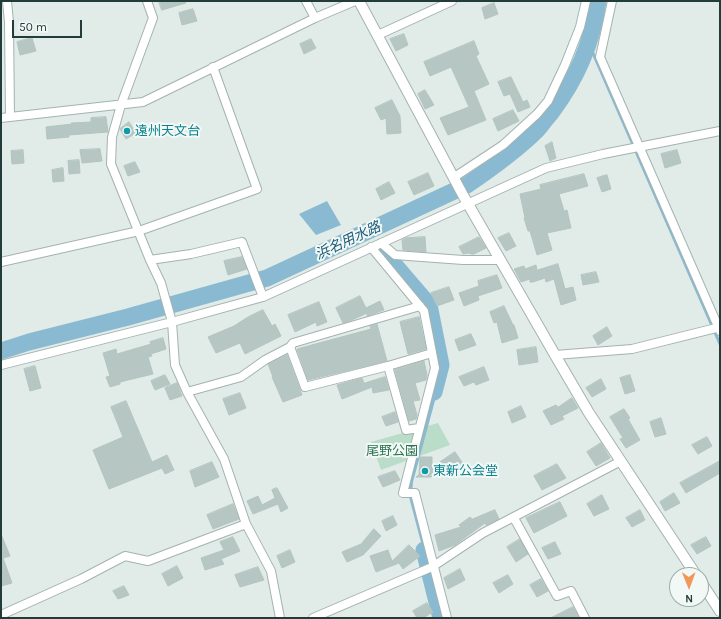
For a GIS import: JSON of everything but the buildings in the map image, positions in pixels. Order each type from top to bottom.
[{"type":"street","points":[[7,1],[9,22],[10,116]]},
{"type":"street","points":[[148,1],[153,18],[121,105],[112,137],[111,164],[150,260],[161,282],[171,319],[175,365],[187,392],[224,459],[246,524],[271,571],[280,618]]},
{"type":"street","points":[[306,1],[315,18]]},
{"type":"street","points":[[1,118],[143,102],[315,18],[355,1]]},
{"type":"street","points":[[359,1],[378,34],[453,178],[555,355],[589,413],[691,567]]},
{"type":"street","points":[[378,34],[452,1]]},
{"type":"street","points":[[453,178],[503,145],[537,114],[548,101],[568,58],[580,27],[586,1]]},
{"type":"street","points":[[555,355],[632,349],[719,328],[600,57],[612,1]]},
{"type":"street","points":[[1,262],[139,231],[257,189],[212,68]]},
{"type":"street","points":[[1,365],[171,319],[264,297],[381,243],[466,201],[546,168],[629,149],[720,131]]},
{"type":"street","points":[[150,260],[191,254],[242,242],[264,297]]},
{"type":"street","points":[[381,243],[395,255],[463,260],[500,260]]},
{"type":"street","points":[[371,247],[424,311],[435,368],[418,428],[403,493],[415,493],[430,568],[447,618]]},
{"type":"street","points":[[187,392],[241,377],[265,360],[290,347],[293,343],[420,306]]},
{"type":"street","points":[[290,347],[305,387],[432,353]]},
{"type":"street","points":[[388,366],[406,430],[418,428]]},
{"type":"street","points":[[313,618],[430,568],[483,533],[621,461]]},
{"type":"street","points":[[514,518],[557,596],[571,591],[585,618]]},
{"type":"street","points":[[1,614],[81,579],[125,556],[148,561],[246,524]]},
{"type":"street","points":[[709,594],[720,611]]},
{"type":"green space","name":"尾野公園","points":[[438,423],[450,445],[381,470],[371,442]]},
{"type":"water","points":[[327,201],[341,225],[316,235],[299,214]]},
{"type":"water","points":[[436,369],[443,371],[413,482],[412,495],[429,564],[427,565],[405,485]]},
{"type":"waterway","name":"浜名用水路","points":[[1,351],[29,342],[128,317],[267,278],[467,185],[495,166],[521,145],[537,130],[551,113],[576,74],[582,60],[592,32],[598,1]]},
{"type":"waterway","points":[[589,44],[720,344]]},
{"type":"waterway","points":[[380,248],[429,305],[441,365],[434,392]]},
{"type":"waterway","points":[[424,550],[441,618]]},
{"type":"place","name":"遠州天文台","points":[[127,131]]},
{"type":"place","name":"東新公会堂","points":[[425,471]]}]
